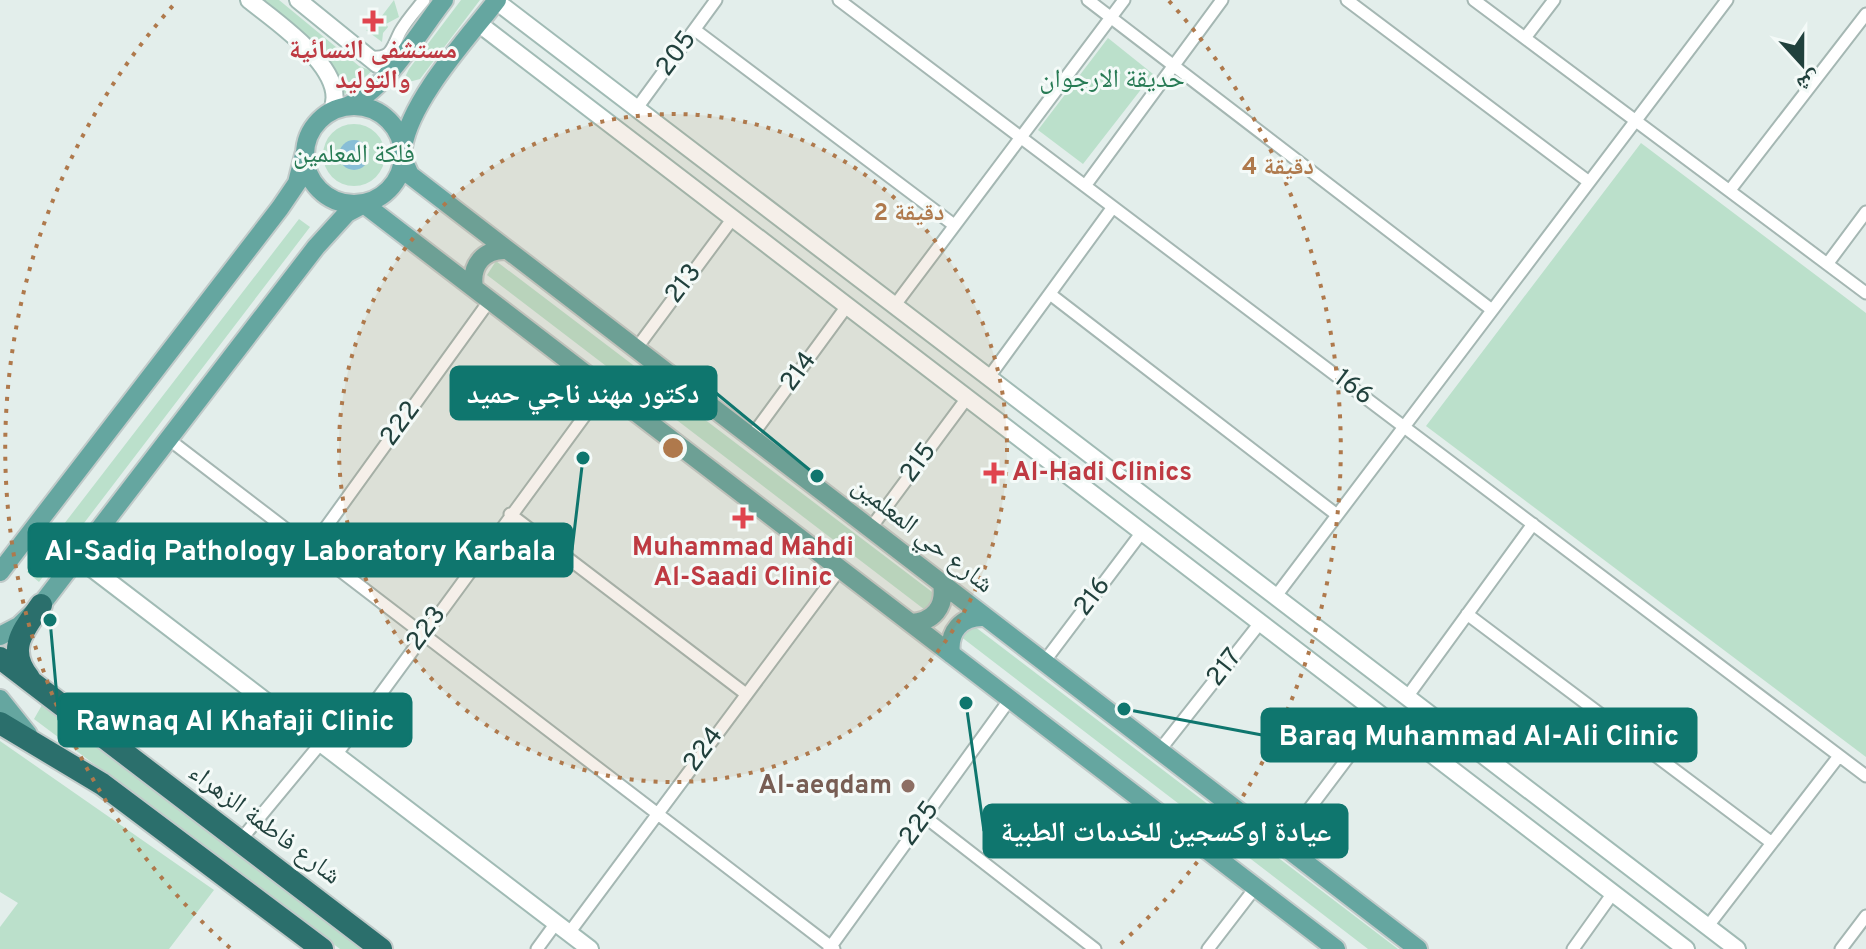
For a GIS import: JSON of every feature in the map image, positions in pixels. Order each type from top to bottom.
[{"type":"highway","points":[[38,688],[23,671],[16,651],[22,633],[41,605]]},
{"type":"highway","name":"شارع فاطمة الزهراء","points":[[0,658],[381,949]]},
{"type":"highway","points":[[0,723],[102,784],[322,949]]},
{"type":"main road","points":[[0,572],[280,208],[297,183],[313,128],[369,92],[444,0]]},
{"type":"main road","points":[[2,634],[26,621],[41,605],[316,247],[347,213],[388,191],[399,177],[408,126],[418,106],[496,0]]},
{"type":"main road","points":[[339,109],[370,109],[384,116],[395,127],[403,154]]},
{"type":"main road","name":"شارع حي المعلمين","points":[[403,154],[410,175],[1418,949]]},
{"type":"main road","points":[[304,155],[310,179],[320,191],[341,203],[364,204],[1336,949]]},
{"type":"main road","points":[[474,288],[473,274],[477,262],[487,253],[506,250]]},
{"type":"main road","points":[[911,623],[922,622],[937,612],[943,602],[942,584]]},
{"type":"main road","points":[[951,654],[952,635],[960,624],[971,617],[984,617]]},
{"type":"main road","points":[[0,699],[19,726],[48,751]]},
{"type":"street","points":[[249,0],[299,40],[322,66],[339,109]]},
{"type":"street","points":[[298,0],[380,65],[396,62]]},
{"type":"street","points":[[368,57],[383,56],[393,50],[402,29],[424,0]]},
{"type":"street","points":[[496,0],[1737,949]]},
{"type":"street","name":"205","points":[[637,108],[716,0]]},
{"type":"street","name":"166","points":[[839,0],[1866,776]]},
{"type":"street","points":[[1088,0],[1492,310]]},
{"type":"street","points":[[895,305],[1124,0]]},
{"type":"street","points":[[1085,186],[1222,0]]},
{"type":"street","points":[[1347,0],[1589,182]]},
{"type":"street","points":[[1474,0],[1866,293]]},
{"type":"street","points":[[1525,38],[1554,0]]},
{"type":"street","points":[[1276,596],[1727,0]]},
{"type":"street","points":[[1730,190],[1866,14]]},
{"type":"street","points":[[478,23],[1686,949]]},
{"type":"street","points":[[512,49],[507,36],[510,30],[516,25],[529,26]]},
{"type":"street","points":[[695,30],[954,225]]},
{"type":"street","points":[[989,377],[1113,207]]},
{"type":"street","points":[[1828,263],[1866,212]]},
{"type":"street","name":"213","points":[[636,349],[733,218]]},
{"type":"street","points":[[1050,294],[1337,515]]},
{"type":"street","name":"222","points":[[311,548],[490,300]]},
{"type":"street","name":"214","points":[[751,437],[847,306]]},
{"type":"street","points":[[906,351],[920,351],[926,346],[928,333],[924,328]]},
{"type":"street","points":[[936,374],[936,356],[942,351],[955,351]]},
{"type":"street","name":"223","points":[[336,755],[605,388]]},
{"type":"street","name":"215","points":[[870,529],[967,398]]},
{"type":"street","points":[[167,438],[831,948]]},
{"type":"street","points":[[510,514],[746,694]]},
{"type":"street","points":[[1407,697],[1533,524]]},
{"type":"street","name":"216","points":[[1044,662],[1142,532]]},
{"type":"street","points":[[77,557],[590,949]]},
{"type":"street","name":"224","points":[[537,949],[563,928],[657,814],[840,569]]},
{"type":"street","points":[[1467,614],[1772,843]]},
{"type":"street","name":"217","points":[[1159,751],[1260,623]]},
{"type":"street","points":[[1296,650],[1304,652],[1316,646],[1318,632],[1313,625]]},
{"type":"street","points":[[1327,673],[1323,660],[1326,654],[1338,648],[1346,650]]},
{"type":"street","name":"225","points":[[831,948],[1010,699]]},
{"type":"street","points":[[1282,845],[1380,715]]},
{"type":"street","points":[[239,842],[321,743]]},
{"type":"street","points":[[1708,926],[1839,756]]},
{"type":"street","points":[[925,817],[1095,949]]},
{"type":"street","points":[[1208,949],[1255,888]]},
{"type":"street","points":[[1573,949],[1613,893]]},
{"type":"street","points":[[1841,949],[1866,916]]},
{"type":"green space","points":[[256,0],[279,0],[359,66],[372,71],[345,94],[331,63]]},
{"type":"green space","points":[[394,0],[399,17],[386,24],[388,27],[383,33],[382,42],[366,30],[372,29]]},
{"type":"green space","points":[[461,0],[480,0],[420,79],[409,82],[406,75],[409,69]]},
{"type":"green space","name":"حديقة الارجوان","points":[[1108,38],[1153,74],[1083,164],[1038,130]]},
{"type":"green space","name":"فلكة المعلمين","points":[[354,124],[366,126],[376,133],[383,143],[383,167],[376,177],[366,184],[354,186],[342,184],[332,177],[325,167],[323,155],[325,143],[332,133],[342,126]]},
{"type":"green space","points":[[1641,143],[1866,313],[1866,757],[1426,426]]},
{"type":"green space","points":[[299,219],[310,227],[39,582],[27,572]]},
{"type":"green space","points":[[496,261],[940,598],[929,613],[487,275]]},
{"type":"green space","points":[[970,623],[1398,949],[1368,949],[960,636]]},
{"type":"green space","points":[[42,705],[366,949],[340,949],[34,719]]},
{"type":"green space","points":[[0,741],[214,890],[169,949],[0,949],[0,927],[18,903],[0,892]]},
{"type":"water","points":[[354,140],[365,144],[369,155],[365,166],[354,170],[343,166],[339,155],[343,144]]},
{"type":"place","name":"مستشفى النسائية والتوليد","points":[[373,21]]},
{"type":"place","name":"Al-Sadiq Pathology Laboratory Karbala","points":[[583,458]]},
{"type":"place","name":"Al-Hadi Clinics","points":[[994,473]]},
{"type":"place","name":"دكتور مهند ناجي حميد","points":[[817,476]]},
{"type":"place","name":"Muhammad Mahdi Al-Saadi Clinic","points":[[743,518]]},
{"type":"place","name":"Rawnaq Al Khafaji Clinic","points":[[50,620]]},
{"type":"place","name":"عيادة اوكسجين للخدمات الطبية","points":[[966,703]]},
{"type":"place","name":"Baraq Muhammad Al-Ali Clinic","points":[[1124,709]]},
{"type":"place","name":"Al-aeqdam","points":[[908,786]]}]
